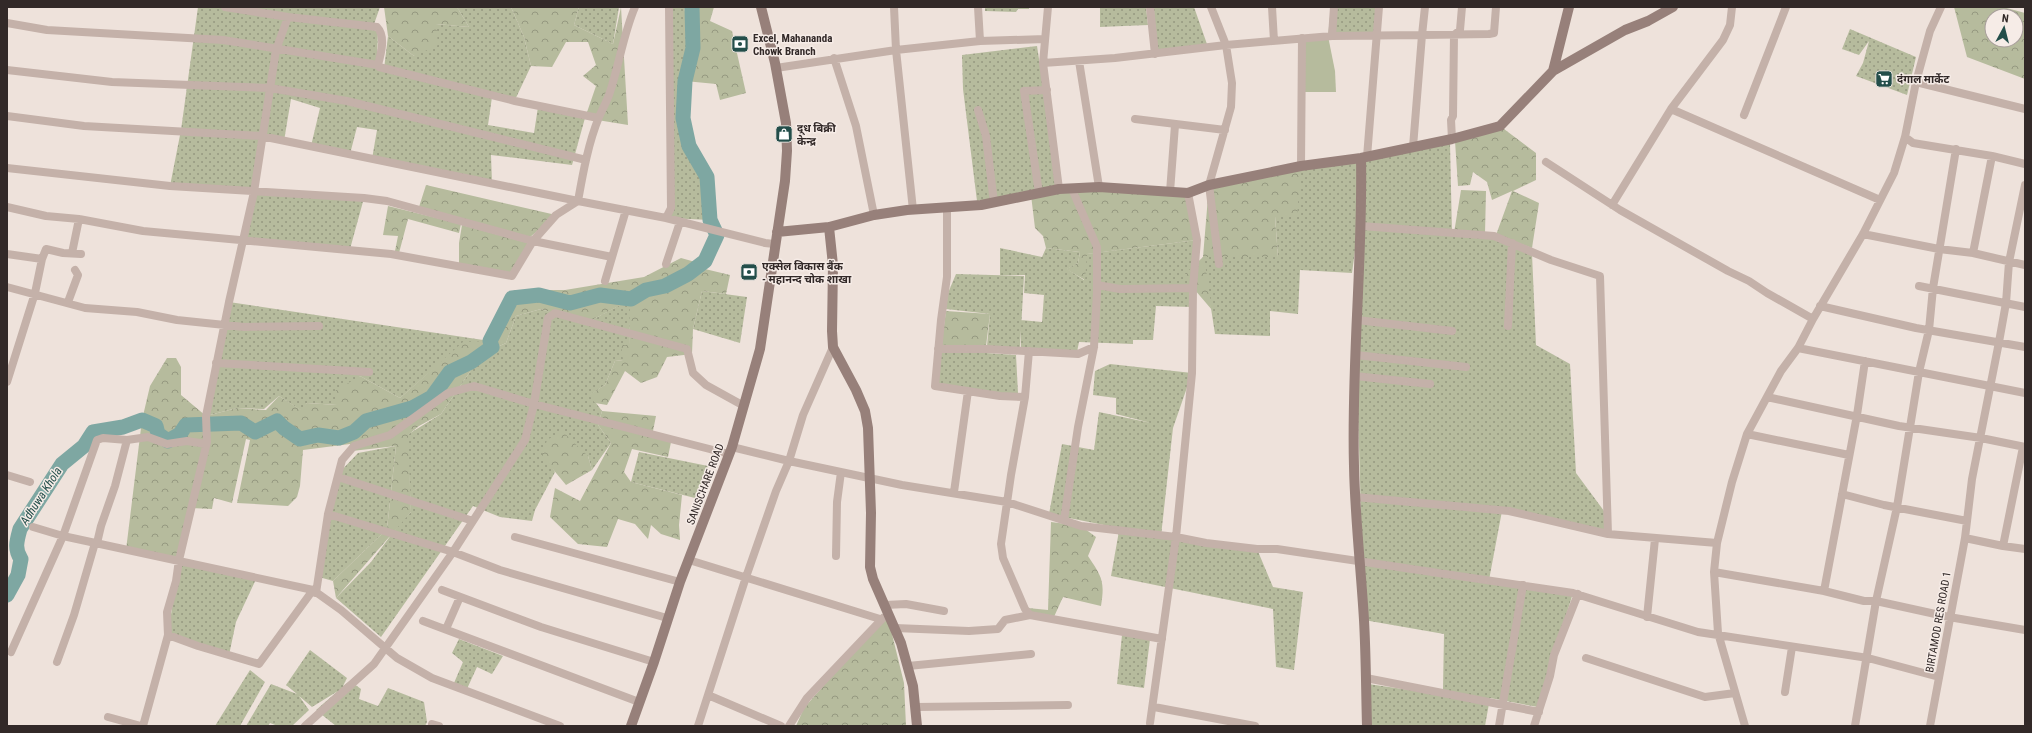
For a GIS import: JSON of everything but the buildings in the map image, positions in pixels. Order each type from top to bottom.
[{"type":"street","points":[[225,7],[288,17],[377,27],[381,31],[382,40],[378,65]]},
{"type":"street","points":[[7,207],[46,216],[79,219],[143,230],[392,254],[449,266],[512,276],[533,242],[556,215],[578,201],[586,160],[598,118],[609,96],[621,55],[627,26],[635,7]]},
{"type":"street","points":[[666,218],[671,208],[669,7]]},
{"type":"street","name":"SANISCHARE ROAD","points":[[631,726],[654,662],[667,618],[730,450],[760,349],[774,244],[785,181],[787,151],[786,123],[776,68],[761,7]]},
{"type":"street","points":[[894,7],[896,50],[913,210]]},
{"type":"street","points":[[978,7],[980,41]]},
{"type":"street","points":[[1048,7],[1044,63],[1059,189]]},
{"type":"street","points":[[1150,7],[1155,54]]},
{"type":"street","points":[[1211,7],[1226,45],[1232,83],[1231,107],[1209,185],[1219,264]]},
{"type":"street","points":[[1272,7],[1274,41]]},
{"type":"street","points":[[1332,36],[1334,7]]},
{"type":"street","points":[[1367,726],[1364,620],[1355,497],[1355,376],[1364,157],[1379,7]]},
{"type":"street","points":[[1413,147],[1425,7]]},
{"type":"street","points":[[1452,139],[1451,120],[1453,116],[1454,35],[1460,30],[1462,7]]},
{"type":"street","points":[[1044,63],[1155,54],[1226,45],[1302,38],[1332,36],[1454,35],[1494,33],[1496,7]]},
{"type":"street","points":[[1553,71],[1569,7]]},
{"type":"street","points":[[777,232],[830,227],[874,215],[994,203],[1059,189],[1099,187],[1188,193],[1209,185],[1301,166],[1364,157],[1452,139],[1500,126],[1553,71],[1625,30],[1648,21],[1673,7]]},
{"type":"street","points":[[1612,205],[1671,109],[1723,40],[1730,25],[1732,7]]},
{"type":"street","points":[[1744,115],[1786,7]]},
{"type":"street","points":[[1744,726],[1718,633],[1714,572],[1718,543],[1732,482],[1747,434],[1781,371],[1798,348],[1820,306],[1864,234],[1894,173],[1905,137],[1916,82],[1930,31],[1941,7]]},
{"type":"street","points":[[108,717],[142,726],[168,635],[167,612],[176,581],[178,560],[206,444],[206,420],[216,363],[254,192],[276,50],[288,17]]},
{"type":"street","points":[[7,24],[47,30],[223,40],[276,50],[378,65],[379,67],[515,101],[598,118]]},
{"type":"street","points":[[1301,166],[1302,38]]},
{"type":"street","points":[[776,68],[834,58],[896,50],[980,41],[1045,39]]},
{"type":"street","points":[[834,58],[856,126],[874,215]]},
{"type":"street","points":[[1079,61],[1099,187]]},
{"type":"street","points":[[7,70],[112,82],[270,88],[347,101],[586,160]]},
{"type":"street","points":[[1916,82],[2025,109]]},
{"type":"street","points":[[1039,193],[1024,91],[1047,90]]},
{"type":"street","points":[[1671,109],[1880,200]]},
{"type":"street","points":[[978,110],[986,136],[994,203]]},
{"type":"street","points":[[7,116],[84,126],[262,136],[666,218],[725,234],[774,244]]},
{"type":"street","points":[[1135,119],[1225,130]]},
{"type":"street","points":[[1170,192],[1175,125]]},
{"type":"street","points":[[1905,137],[1912,143],[1956,149],[2025,164]]},
{"type":"street","points":[[1855,726],[1868,658],[1876,600],[1897,507],[1919,372],[1929,330],[1933,288],[1956,149]]},
{"type":"street","points":[[1973,253],[1992,156]]},
{"type":"street","points":[[1546,162],[1612,205],[1686,248],[1749,281],[1813,319]]},
{"type":"street","points":[[7,168],[170,186],[364,198],[387,201],[533,242],[612,257]]},
{"type":"street","name":"BIRTAMOD RES ROAD 1","points":[[1930,726],[1949,617],[1965,538],[1972,479],[2000,342],[2006,303],[2009,262],[2025,184]]},
{"type":"street","points":[[1064,520],[1078,427],[1094,347],[1097,285],[1096,247],[1072,188]]},
{"type":"street","points":[[1150,723],[1154,707],[1176,537],[1192,373],[1193,288],[1197,240],[1188,193]]},
{"type":"street","points":[[947,208],[947,277],[935,386],[1025,397]]},
{"type":"street","points":[[605,281],[626,210]]},
{"type":"street","points":[[7,382],[35,293],[42,259],[46,249],[76,254],[79,219]]},
{"type":"street","points":[[666,264],[680,222]]},
{"type":"street","points":[[1361,226],[1494,236],[1551,260],[1600,276],[1608,534]]},
{"type":"street","points":[[698,726],[746,577],[776,491],[789,461],[803,415],[833,347],[833,265],[830,227]]},
{"type":"street","points":[[1864,234],[1939,249],[1973,253],[2025,265]]},
{"type":"street","points":[[1508,326],[1512,243]]},
{"type":"street","points":[[7,254],[42,259]]},
{"type":"street","points":[[68,302],[78,275],[75,270]]},
{"type":"street","points":[[1097,285],[1120,289],[1193,288]]},
{"type":"street","points":[[1919,286],[2025,306]]},
{"type":"street","points":[[7,287],[35,293],[85,308],[131,311],[177,320],[263,328],[319,326]]},
{"type":"street","points":[[1820,306],[1929,330],[2025,347]]},
{"type":"street","points":[[305,726],[374,664],[453,552],[525,440],[534,404],[548,318],[555,313],[688,349],[693,373],[706,385],[744,406]]},
{"type":"street","points":[[1357,320],[1452,331]]},
{"type":"street","points":[[833,347],[865,411],[868,428],[870,567],[884,613],[895,628],[908,666],[916,707],[917,726]]},
{"type":"street","points":[[938,349],[1029,351],[1078,354],[1094,347]]},
{"type":"street","points":[[1798,348],[2025,393]]},
{"type":"street","points":[[1029,351],[1025,397],[1001,544],[1003,558],[1025,609],[1030,616]]},
{"type":"street","points":[[1356,355],[1466,367]]},
{"type":"street","points":[[1824,591],[1857,415],[1865,361]]},
{"type":"street","points":[[216,363],[369,372]]},
{"type":"street","points":[[1355,376],[1430,384]]},
{"type":"street","points":[[168,635],[198,646],[259,664],[315,591],[328,514],[342,460],[354,446],[390,435],[448,393],[474,386],[534,404],[730,450],[869,478],[1007,502],[1081,526],[1176,537],[1206,543],[1277,550],[1359,561],[1578,594],[1698,632],[1718,633],[1792,647],[1868,658],[1939,677]]},
{"type":"street","points":[[954,492],[968,391]]},
{"type":"street","points":[[1767,397],[1857,415],[1911,428],[1981,438],[2024,447],[2003,546]]},
{"type":"street","points":[[1747,434],[1849,455]]},
{"type":"street","points":[[11,652],[63,536],[97,440],[104,438],[126,440],[148,437],[167,444],[187,441],[206,444]]},
{"type":"street","points":[[57,662],[74,615],[101,526],[115,486],[126,440]]},
{"type":"street","points":[[836,556],[837,502],[841,472]]},
{"type":"street","points":[[7,474],[30,482]]},
{"type":"street","points":[[338,477],[473,521]]},
{"type":"street","points":[[1842,494],[1967,521]]},
{"type":"street","points":[[1355,497],[1509,511],[1608,534],[1718,543]]},
{"type":"street","points":[[328,514],[453,552],[500,570],[667,618]]},
{"type":"street","points":[[33,527],[63,536],[315,591],[341,610],[397,658],[432,678],[560,726]]},
{"type":"street","points":[[515,537],[680,582]]},
{"type":"street","points":[[1965,538],[2025,549]]},
{"type":"street","points":[[1647,617],[1655,539]]},
{"type":"street","points":[[689,560],[746,577],[884,613]]},
{"type":"street","points":[[1714,572],[1824,591],[1864,601],[1876,600],[1949,617],[2025,628]]},
{"type":"street","points":[[1499,726],[1504,705],[1523,585]]},
{"type":"street","points":[[442,590],[541,627],[654,662]]},
{"type":"street","points":[[1534,726],[1554,655],[1578,594]]},
{"type":"street","points":[[446,629],[460,597]]},
{"type":"street","points":[[789,726],[807,698],[884,613],[906,604],[944,611]]},
{"type":"street","points":[[895,628],[944,631],[998,629],[1005,620],[1030,616],[1162,639]]},
{"type":"street","points":[[423,622],[446,629],[639,702]]},
{"type":"street","points":[[1786,692],[1792,647]]},
{"type":"street","points":[[908,666],[1032,654]]},
{"type":"street","points":[[1586,658],[1704,696],[1735,693]]},
{"type":"street","points":[[1366,678],[1539,712]]},
{"type":"street","points":[[708,695],[781,726]]},
{"type":"street","points":[[916,707],[1068,705]]},
{"type":"street","points":[[1154,707],[1255,726]]},
{"type":"green space","points":[[198,7],[380,7],[372,30],[378,31],[377,60],[384,69],[388,36],[414,56],[436,24],[469,27],[457,7],[511,7],[524,37],[531,66],[514,102],[492,97],[488,125],[534,133],[538,107],[585,118],[572,165],[491,155],[492,183],[372,159],[377,130],[357,127],[350,154],[311,146],[320,108],[291,99],[284,141],[262,136],[254,192],[170,186],[181,130]]},
{"type":"green space","points":[[384,7],[457,7],[469,27],[436,24],[438,45],[414,56],[388,36]]},
{"type":"green space","points":[[511,7],[579,7],[574,25],[613,44],[621,7],[628,125],[585,118],[596,86],[583,76],[596,65],[588,42],[566,42],[552,67],[531,66],[524,37]]},
{"type":"green space","points":[[579,7],[619,7],[613,44],[574,25]]},
{"type":"green space","points":[[669,7],[684,7],[693,48],[685,81],[683,118],[709,195],[710,220],[666,218],[671,208]]},
{"type":"green space","points":[[684,7],[714,7],[710,21],[732,31],[746,93],[720,100],[716,84],[685,81],[693,48]]},
{"type":"green space","points":[[985,7],[1029,7],[1029,9],[1018,9],[1016,12],[985,11]]},
{"type":"green space","points":[[1100,7],[1146,7],[1148,25],[1100,27]]},
{"type":"green space","points":[[1154,7],[1194,7],[1208,47],[1155,54]]},
{"type":"green space","points":[[1331,7],[1379,7],[1377,35],[1328,36]]},
{"type":"green space","points":[[1954,7],[2007,8],[1984,8],[1984,48],[2024,48],[2025,13],[2025,79],[1967,57]]},
{"type":"green space","points":[[1850,29],[1916,57],[1907,95],[1856,76],[1863,63],[1869,41],[1859,55],[1842,49]]},
{"type":"green space","points":[[1328,36],[1335,71],[1336,92],[1302,92],[1302,38]]},
{"type":"green space","points":[[1037,46],[1059,189],[977,201],[963,89],[962,55]]},
{"type":"green space","points":[[1500,126],[1536,153],[1536,180],[1513,191],[1539,203],[1532,248],[1496,235],[1512,191],[1492,200],[1487,182],[1473,172],[1470,185],[1458,186],[1455,141]]},
{"type":"green space","points":[[1450,143],[1452,233],[1498,239],[1532,254],[1536,345],[1570,364],[1576,473],[1607,515],[1608,534],[1502,511],[1489,580],[1573,593],[1538,707],[1490,698],[1485,726],[1368,726],[1368,684],[1438,694],[1443,689],[1444,634],[1364,620],[1357,377],[1361,206],[1352,273],[1300,270],[1298,314],[1270,311],[1270,336],[1215,334],[1203,257],[1278,257],[1275,216],[1301,166]]},
{"type":"green space","points":[[1301,166],[1297,216],[1275,217],[1278,257],[1204,257],[1212,310],[1183,276],[1203,257],[1209,185]]},
{"type":"green space","points":[[426,185],[556,215],[529,238],[419,207]]},
{"type":"green space","points":[[1461,190],[1486,191],[1485,234],[1454,233]]},
{"type":"green space","points":[[1052,191],[1188,193],[1197,240],[1087,254],[1085,280],[1066,269],[1078,263],[1080,252],[1046,248],[1043,236],[1035,228],[1031,195]]},
{"type":"green space","points":[[254,192],[364,198],[350,249],[243,239]]},
{"type":"green space","points":[[388,206],[461,224],[459,233],[408,219],[399,253],[395,251],[398,236],[383,235]]},
{"type":"green space","points":[[462,225],[528,243],[512,276],[459,265],[459,243]]},
{"type":"green space","points":[[1197,240],[1193,307],[1156,306],[1153,340],[1133,340],[1133,344],[1079,342],[1077,352],[1021,348],[1021,320],[1042,322],[1044,295],[1024,293],[1025,275],[1000,275],[1000,248],[1042,257],[1046,248],[1080,252],[1078,263],[1067,269],[1084,280],[1086,254]]},
{"type":"green space","points":[[681,258],[706,265],[705,269],[730,275],[726,294],[702,291],[693,329],[692,354],[667,357],[657,377],[641,383],[625,371],[607,405],[595,403],[589,395],[605,385],[615,361],[623,360],[621,345],[629,345],[630,300],[592,320],[577,322],[541,309],[516,316],[506,343],[482,354],[441,414],[419,426],[408,435],[411,512],[336,598],[333,581],[387,529],[396,446],[352,451],[350,444],[303,450],[300,486],[297,497],[288,506],[237,503],[250,440],[246,439],[232,503],[214,498],[212,509],[191,508],[179,560],[126,550],[142,420],[150,386],[167,358],[176,358],[181,367],[181,395],[206,416],[237,408],[266,410],[279,396],[301,410],[307,403],[337,405],[335,391],[360,376],[400,398],[463,342],[490,341],[514,290],[565,290],[644,277]]},
{"type":"green space","points":[[956,274],[1024,276],[1020,348],[987,346],[990,314],[946,309],[948,293]]},
{"type":"green space","points":[[702,291],[747,297],[740,343],[693,329]]},
{"type":"green space","points":[[631,299],[629,345],[623,360],[615,361],[605,385],[590,395],[602,411],[598,425],[611,443],[592,470],[588,456],[543,452],[555,472],[535,510],[532,521],[500,517],[473,506],[381,637],[336,598],[371,562],[400,523],[411,512],[407,435],[441,414],[482,354],[506,343],[516,316],[541,309],[577,322],[592,320]]},
{"type":"green space","points":[[229,302],[490,341],[431,371],[400,398],[360,376],[337,405],[307,403],[302,411],[279,396],[264,409],[237,408],[206,416]]},
{"type":"green space","points":[[946,311],[990,314],[986,346],[941,347]]},
{"type":"green space","points":[[940,350],[1016,355],[1018,393],[1000,394],[937,383]]},
{"type":"green space","points":[[1110,364],[1192,373],[1173,428],[1161,536],[1257,549],[1273,587],[1303,592],[1294,670],[1276,667],[1273,609],[1111,576],[1119,531],[1154,535],[1049,514],[1062,444],[1094,450],[1099,412],[1151,423],[1116,414],[1116,398],[1093,395],[1095,371]]},
{"type":"green space","points":[[602,411],[656,416],[653,431],[671,442],[668,457],[632,449],[624,472],[631,482],[682,495],[679,525],[680,540],[661,534],[651,525],[648,539],[635,524],[618,519],[607,547],[578,544],[550,517],[555,488],[580,501],[611,443],[598,425]]},
{"type":"green space","points":[[562,431],[588,456],[592,470],[566,485],[542,456],[547,440]]},
{"type":"green space","points":[[396,446],[387,529],[333,581],[319,577],[338,474],[358,453]]},
{"type":"green space","points":[[639,452],[708,466],[695,498],[631,482]]},
{"type":"green space","points":[[1051,522],[1081,526],[1096,537],[1088,556],[1101,580],[1103,591],[1101,606],[1063,597],[1053,619],[1030,615],[1028,608],[1048,610]]},
{"type":"green space","points":[[179,560],[257,577],[236,622],[229,655],[168,635]]},
{"type":"green space","points":[[886,620],[890,626],[904,683],[906,726],[796,726],[804,708],[880,621]]},
{"type":"green space","points":[[1122,635],[1150,639],[1144,688],[1117,684]]},
{"type":"green space","points":[[459,639],[503,656],[492,674],[477,667],[466,691],[454,683],[463,662],[452,653]]},
{"type":"green space","points":[[310,650],[347,678],[343,686],[350,681],[361,689],[359,699],[378,706],[388,688],[424,702],[427,722],[425,726],[336,726],[316,710],[338,691],[312,707],[299,696],[309,710],[292,726],[278,726],[270,723],[268,726],[246,726],[271,684],[297,694],[286,685]]},
{"type":"green space","points":[[250,670],[265,682],[240,726],[215,726]]},
{"type":"waterway","name":"Adhuwa Khola","points":[[7,595],[18,575],[21,559],[17,552],[17,544],[20,529],[62,464],[84,446],[93,432],[123,427],[142,420],[156,426],[158,434],[168,441],[180,434],[186,425],[241,423],[255,432],[277,421],[300,439],[318,435],[339,438],[354,432],[366,421],[412,408],[432,397],[450,372],[471,362],[492,347],[490,341],[512,298],[539,295],[570,303],[600,295],[631,299],[646,290],[665,286],[688,274],[705,261],[717,235],[710,220],[707,177],[689,146],[683,118],[685,81],[693,48],[692,7]]},
{"type":"place","name":"Excel, Mahananda Chowk Branch","points":[[740,44]]},
{"type":"place","name":"दंगाल मार्केट","points":[[1884,79]]},
{"type":"place","name":"दूध बिक्री केन्द्र","points":[[784,134]]},
{"type":"place","name":"एक्सेल विकास बैंक - महानन्द चोक शाखा","points":[[749,272]]}]
